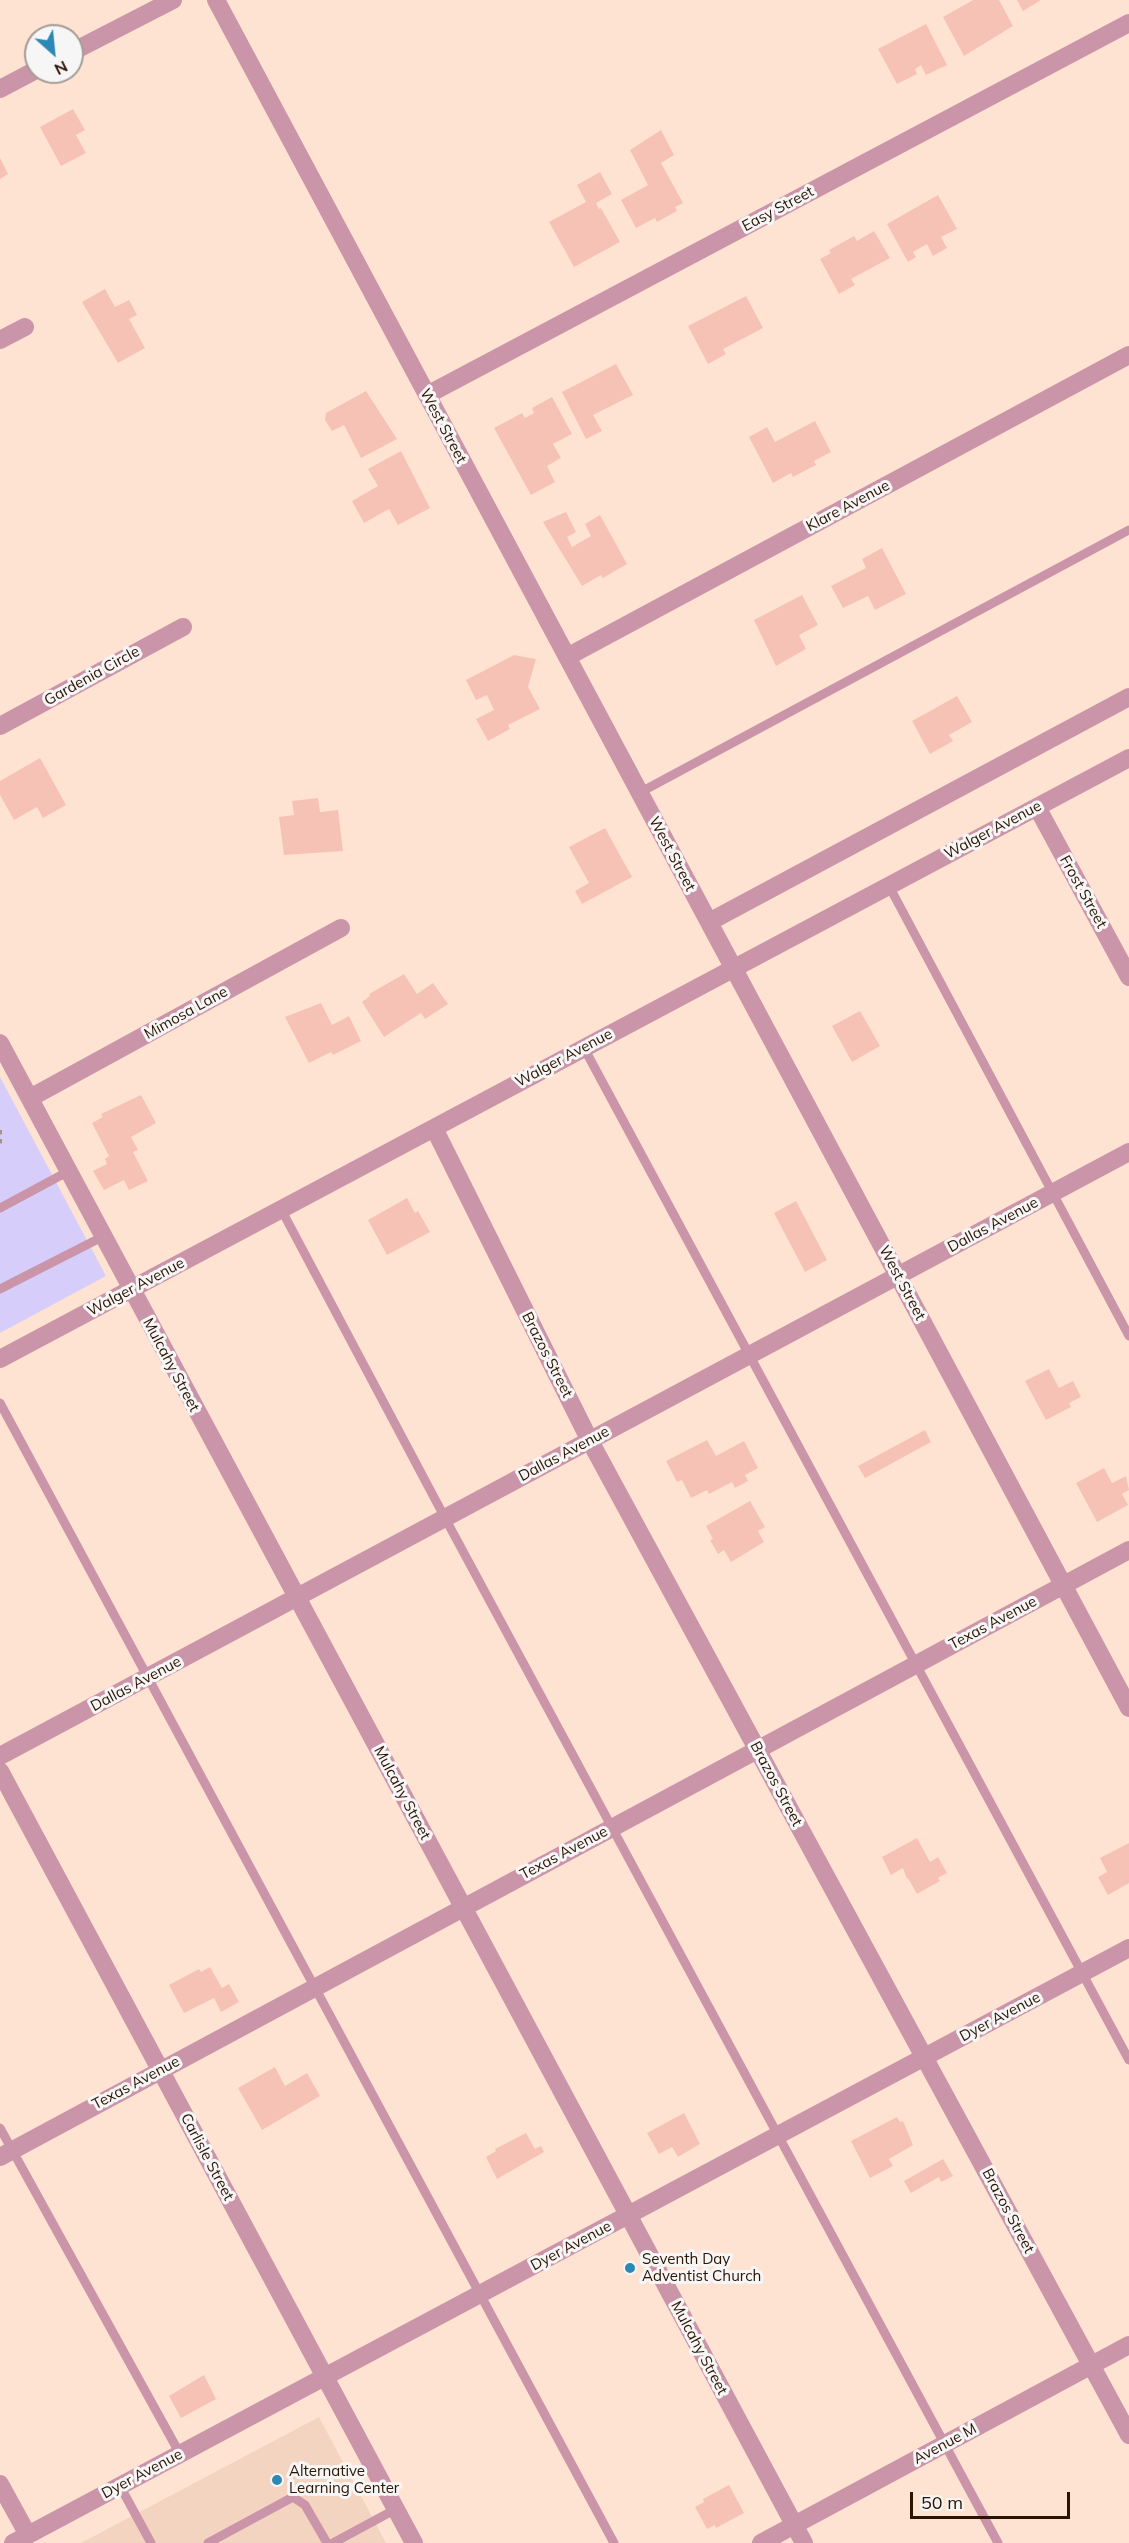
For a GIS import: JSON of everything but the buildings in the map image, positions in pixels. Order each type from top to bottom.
[{"type":"street","points":[[84,46],[173,0]]},
{"type":"street","name":"West Street","points":[[216,0],[1129,1708]]},
{"type":"street","name":"Easy Street","points":[[427,395],[1129,22]]},
{"type":"street","points":[[0,89],[24,76]]},
{"type":"street","points":[[0,340],[25,327]]},
{"type":"street","name":"Klare Avenue","points":[[567,657],[1129,355]]},
{"type":"street","name":"Gardenia Circle","points":[[0,726],[183,627]]},
{"type":"street","points":[[709,922],[1129,697]]},
{"type":"street","name":"Walger Avenue","points":[[0,1359],[1129,758]]},
{"type":"street","name":"Frost Street","points":[[1036,807],[1129,977]]},
{"type":"street","name":"Mimosa Lane","points":[[30,1098],[341,928]]},
{"type":"street","name":"Mulcahy Street","points":[[0,1042],[804,2543]]},
{"type":"street","name":"Brazos Street","points":[[434,1128],[590,1440],[1129,2435]]},
{"type":"street","name":"Dallas Avenue","points":[[0,1756],[1129,1152]]},
{"type":"street","name":"Texas Avenue","points":[[6,2154],[1129,1550]]},
{"type":"street","name":"Carlisle Street","points":[[0,1771],[414,2543]]},
{"type":"street","name":"Dyer Avenue","points":[[20,2539],[1129,1948]]},
{"type":"street","name":"Avenue M","points":[[761,2543],[1129,2345]]},
{"type":"street","points":[[0,2484],[20,2539]]},
{"type":"lane","points":[[639,793],[1129,530]]},
{"type":"lane","points":[[889,886],[1129,1336]]},
{"type":"lane","points":[[584,1048],[1129,2060]]},
{"type":"lane","points":[[0,1208],[69,1171]]},
{"type":"lane","points":[[281,1209],[445,1518],[998,2543]]},
{"type":"lane","points":[[0,1289],[104,1236]]},
{"type":"lane","points":[[0,1403],[614,2543]]},
{"type":"lane","points":[[0,2128],[6,2154],[180,2454]]},
{"type":"lane","points":[[120,2486],[152,2543]]},
{"type":"lane","points":[[208,2543],[293,2497],[305,2505],[327,2543]]},
{"type":"lane","points":[[333,2543],[396,2509]]},
{"type":"path","points":[[0,1130],[0,1144]]},
{"type":"shaded area","points":[[0,1077],[106,1276],[0,1333]]},
{"type":"shaded area","name":"Alternative Learning Center","points":[[319,2417],[386,2543],[81,2543]]},
{"type":"place","name":"Seventh Day Adventist Church","points":[[630,2268]]},
{"type":"place","name":"Alternative Learning Center","points":[[277,2480]]}]
